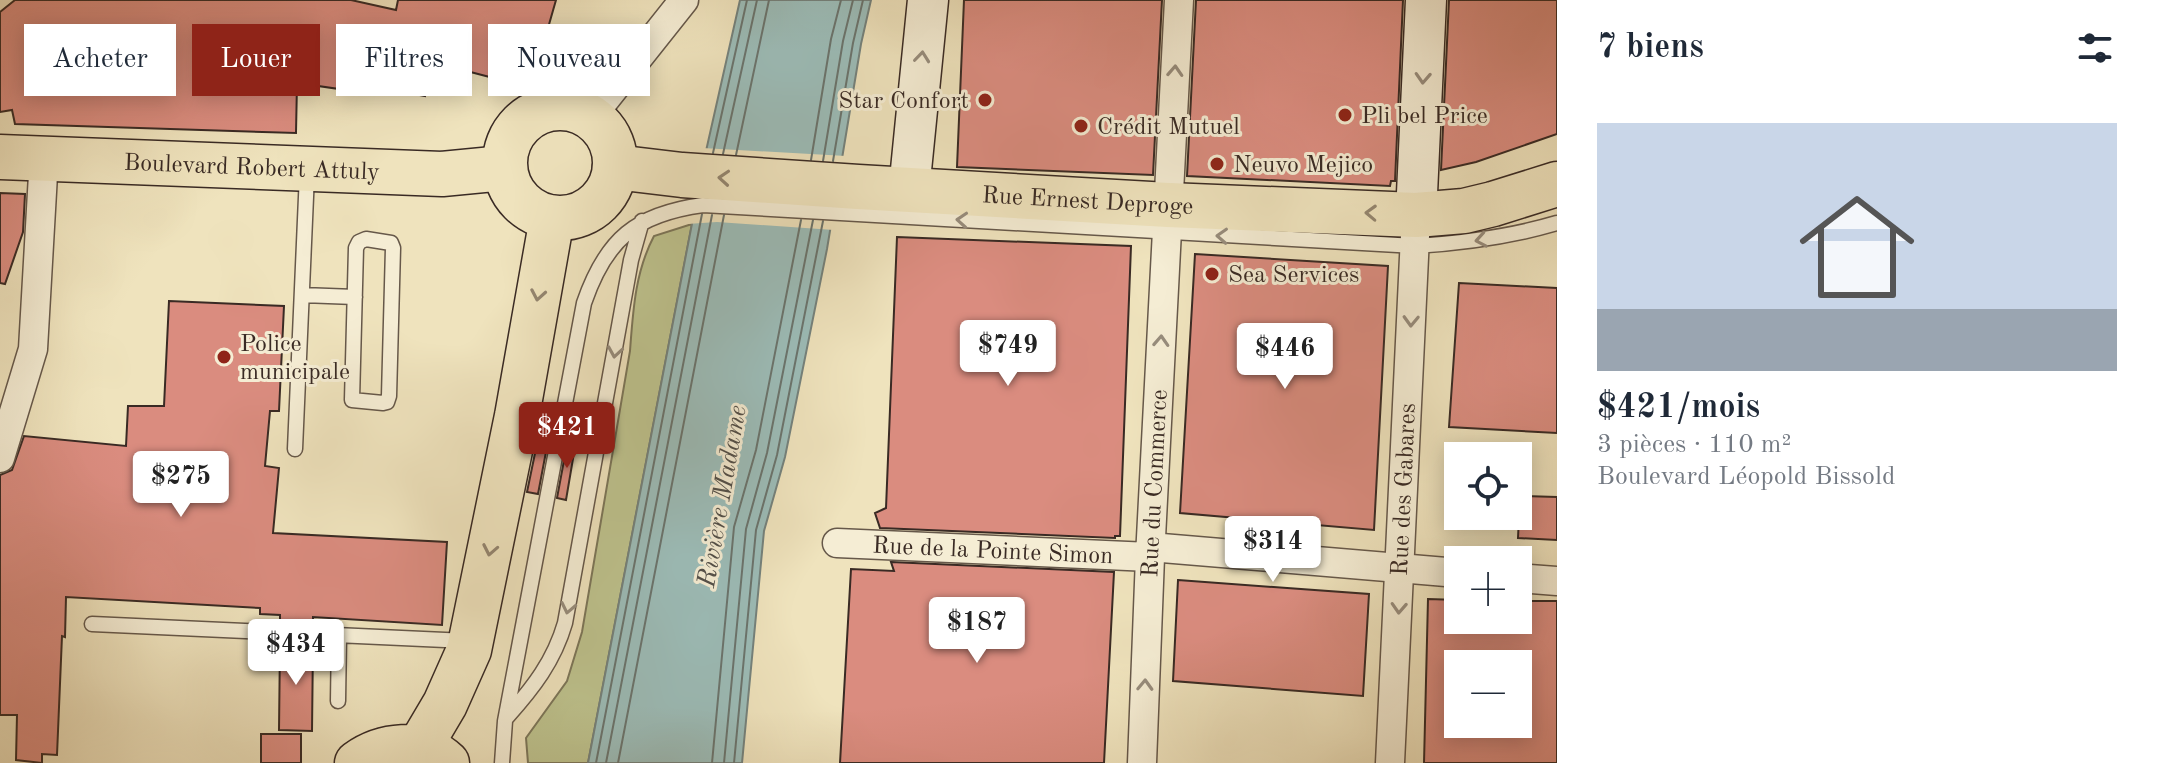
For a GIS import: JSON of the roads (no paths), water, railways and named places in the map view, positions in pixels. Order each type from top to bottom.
[{"type":"main road","points":[[909,190],[928,0]]},
{"type":"main road","points":[[1415,230],[1426,0]]},
{"type":"main road","points":[[556,108],[574,110],[602,126],[615,152],[615,167],[611,185],[602,200],[587,212],[552,218],[537,214],[514,196],[504,168],[512,134],[524,121],[539,112],[556,108]]},
{"type":"main road","name":"Boulevard Robert Attuly","points":[[0,157],[442,174],[504,168]]},
{"type":"main road","name":"Rue Ernest Deproge","points":[[615,167],[681,192],[857,200],[909,190],[1168,219],[1415,230],[1464,211],[1557,184]]},
{"type":"main road","points":[[357,763],[369,754],[393,747],[433,756],[445,704],[471,641],[517,416],[552,218]]},
{"type":"street","points":[[591,117],[684,0]]},
{"type":"street","name":"Rue du Commerce","points":[[1142,763],[1179,0]]},
{"type":"street","points":[[0,458],[33,349],[44,157]]},
{"type":"street","name":"Rue des Gabares","points":[[1390,763],[1415,230]]},
{"type":"street","name":"Rue de la Pointe Simon","points":[[837,543],[1150,552],[1444,572]]},
{"type":"street","points":[[1532,579],[1557,581]]},
{"type":"lane","points":[[295,449],[307,170]]},
{"type":"lane","points":[[502,763],[505,721],[584,303],[601,262],[618,241],[681,192]]},
{"type":"lane","points":[[857,200],[1168,219]]},
{"type":"lane","points":[[505,721],[533,687],[558,647],[631,260],[642,221]]},
{"type":"lane","points":[[1415,230],[1469,242],[1557,223]]},
{"type":"lane","points":[[366,239],[391,243],[387,402],[352,400],[355,297],[356,248],[359,242],[366,239]]},
{"type":"lane","points":[[302,295],[355,297]]},
{"type":"lane","points":[[92,624],[471,641]]},
{"type":"lane","points":[[338,701],[339,636]]},
{"type":"water","name":"Rivière Madame","points":[[740,0],[871,0],[827,249],[785,457],[764,531],[742,763],[588,763],[706,151]]},
{"type":"place","name":"Star Confort","points":[[985,100]]},
{"type":"place","name":"Pli bel Price","points":[[1345,115]]},
{"type":"place","name":"Crédit Mutuel","points":[[1081,126]]},
{"type":"place","name":"Neuvo Mejico","points":[[1217,164]]},
{"type":"place","name":"Sea Services","points":[[1212,274]]},
{"type":"place","name":"Police municipale","points":[[224,357]]}]
